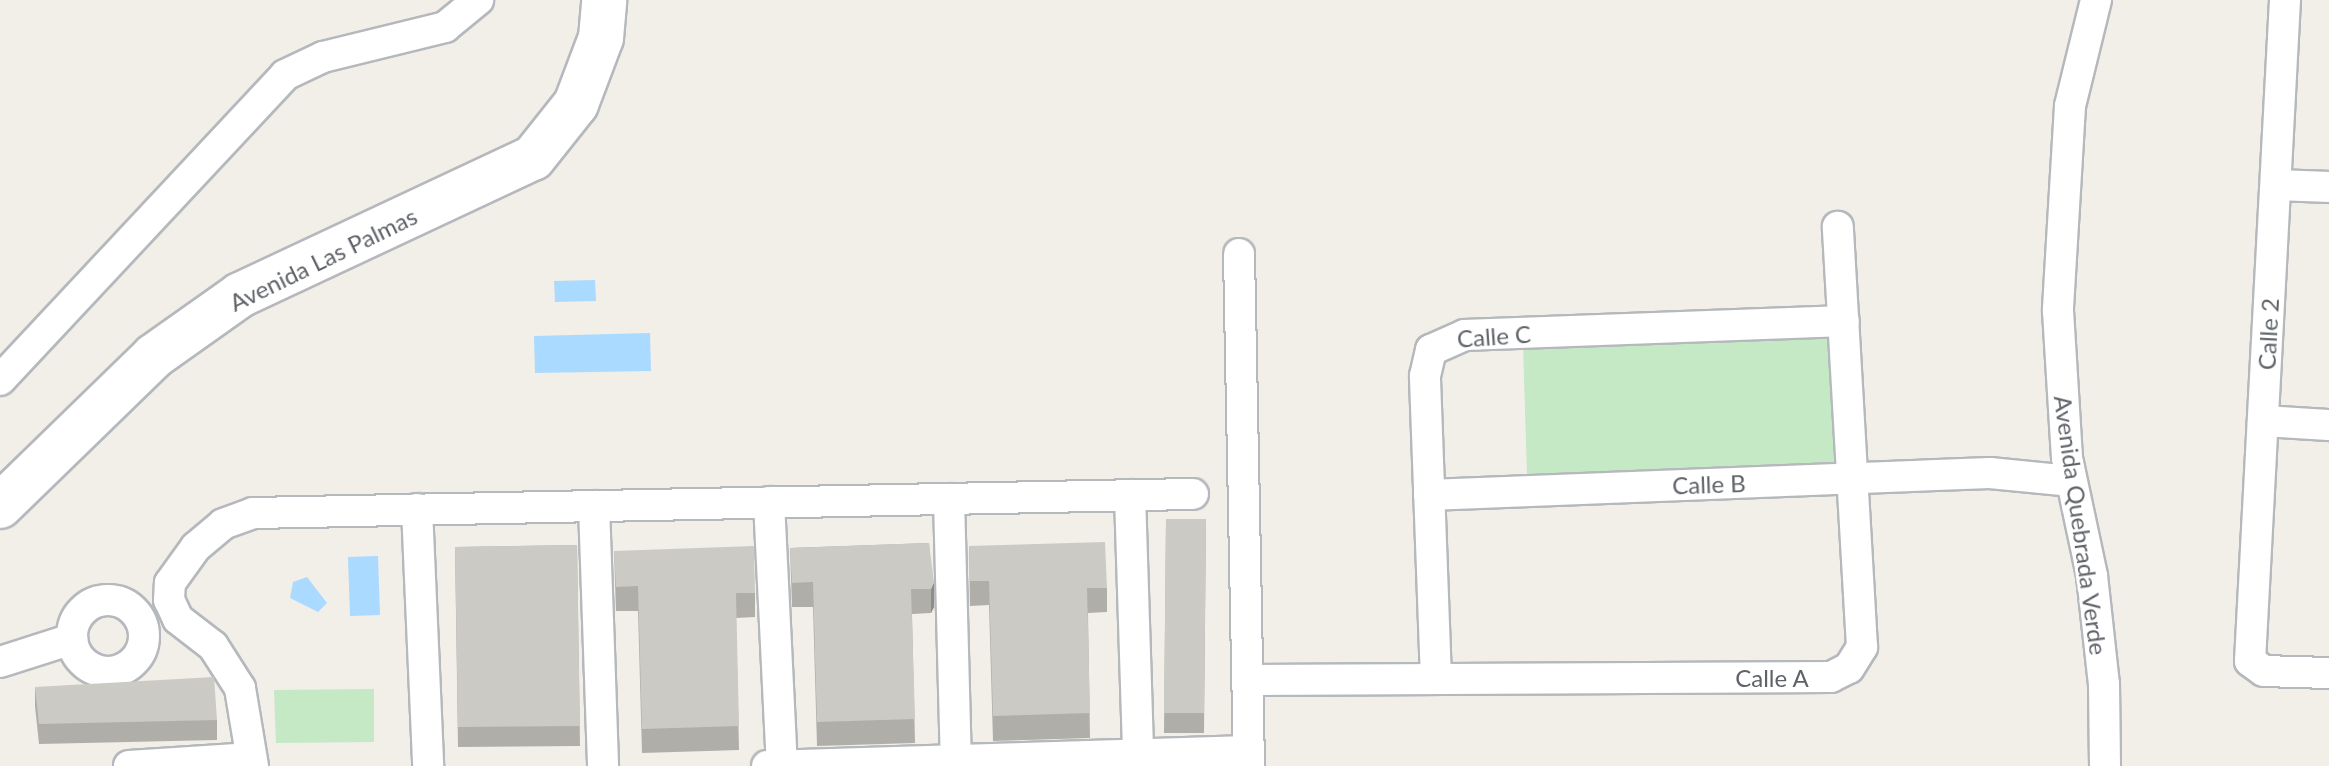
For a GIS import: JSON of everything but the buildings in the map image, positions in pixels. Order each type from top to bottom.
[{"type":"main road","name":"Avenida Las Palmas","points":[[0,506],[154,356],[240,295],[533,158],[576,104],[601,38],[604,0]]},
{"type":"street","points":[[445,27],[461,0]]},
{"type":"street","points":[[0,380],[285,75],[323,57],[445,27],[478,0]]},
{"type":"street","name":"Avenida Quebrada Verde","points":[[2096,0],[2070,106],[2059,226],[2058,311],[2068,469],[2092,576],[2104,684],[2105,766]]},
{"type":"street","name":"Calle 2","points":[[2285,0],[2250,661],[2254,668],[2329,673]]},
{"type":"street","points":[[2277,185],[2329,187]]},
{"type":"street","name":"Calle A","points":[[1248,680],[1840,674],[1862,647],[1838,227]]},
{"type":"street","points":[[767,766],[1138,754],[1249,758],[1239,254]]},
{"type":"street","name":"Calle C","points":[[1436,679],[1425,376],[1426,360],[1440,342],[1465,335],[1844,321]]},
{"type":"street","points":[[2263,421],[2329,425]]},
{"type":"street","name":"Calle B","points":[[1429,495],[2068,469]]},
{"type":"street","points":[[129,766],[250,762],[240,688],[213,646],[173,609],[170,583],[196,547],[223,524],[253,513],[1193,494]]},
{"type":"street","points":[[1130,495],[1138,754]]},
{"type":"street","points":[[949,499],[956,760]]},
{"type":"street","points":[[769,502],[782,766]]},
{"type":"street","points":[[594,506],[603,766]]},
{"type":"street","points":[[417,509],[428,766]]},
{"type":"street","points":[[117,601],[140,621],[136,660],[108,673],[79,659],[72,639],[77,617],[95,603],[117,601]]},
{"type":"street","points":[[140,621],[173,609]]},
{"type":"street","points":[[0,662],[72,639]]},
{"type":"green space","points":[[1830,333],[1835,464],[1527,476],[1523,344]]},
{"type":"green space","points":[[374,689],[374,742],[276,743],[274,690]]},
{"type":"water","points":[[595,280],[596,301],[555,302],[554,281]]},
{"type":"water","points":[[650,333],[651,371],[535,373],[534,336]]},
{"type":"water","points":[[378,556],[380,615],[350,616],[348,557]]},
{"type":"water","points":[[307,577],[327,603],[318,612],[290,598],[293,582]]}]
